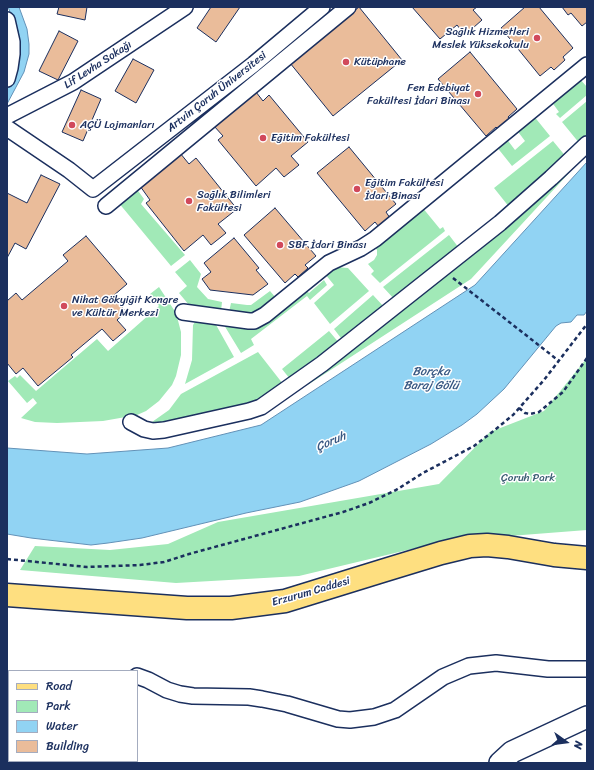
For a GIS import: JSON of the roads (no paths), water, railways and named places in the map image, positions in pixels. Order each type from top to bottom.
[{"type":"main road","name":"Erzurum Caddesi","points":[[7,595],[187,608],[231,608],[285,601],[441,553],[470,546],[487,545],[508,547],[587,558]]},
{"type":"street","name":"Lif Levha Sokağı","points":[[7,116],[73,82],[185,7]]},
{"type":"street","name":"Artvin Çoruh Üniversitesi","points":[[7,128],[69,170],[93,189],[254,64],[322,7]]},
{"type":"street","points":[[106,206],[348,7]]},
{"type":"street","points":[[7,20],[12,42],[12,54],[7,79]]},
{"type":"street","points":[[184,312],[249,321],[254,321],[265,315],[329,264],[361,248],[375,239],[587,65]]},
{"type":"street","points":[[131,422],[144,429],[153,431],[164,430],[261,407],[322,364],[494,228],[587,144]]},
{"type":"street","points":[[138,676],[167,690],[180,694],[193,696],[249,697],[287,704],[338,719],[350,720],[374,717],[395,710],[443,677],[456,670],[482,663],[496,663],[548,669],[587,669]]},
{"type":"street","points":[[500,763],[512,752],[587,717]]},
{"type":"water","points":[[8,7],[19,7],[27,29],[29,54],[24,72],[7,104],[7,86],[17,66],[20,47],[18,31]]},
{"type":"water","name":"Borçka Baraj Gölü","points":[[587,162],[587,311],[584,315],[577,315],[571,322],[561,323],[556,326],[504,389],[477,414],[462,425],[431,444],[359,481],[300,502],[246,513],[142,538],[91,545],[7,534],[7,448],[87,454],[168,448],[261,425],[475,285]]},
{"type":"place","name":"Sağlık Hizmetleri Meslek Yüksekokulu","points":[[537,38]]},
{"type":"place","name":"Kütüphane","points":[[346,62]]},
{"type":"place","name":"Fen Edebiyat Fakültesi İdari Binası","points":[[478,94]]},
{"type":"place","name":"AÇÜ Lojmanları","points":[[72,125]]},
{"type":"place","name":"Eğitim Fakültesi","points":[[263,138]]},
{"type":"place","name":"Eğitim Fakültesi İdari Binası","points":[[357,189]]},
{"type":"place","name":"Sağlık Bilimleri Fakültesi","points":[[189,201]]},
{"type":"place","name":"SBF İdari Binası","points":[[280,245]]},
{"type":"place","name":"Nihat Gökyiğit Kongre ve Kültür Merkezi","points":[[64,306]]},
{"type":"water label","name":"Çoruh","points":[[331,442]]},
{"type":"park label","name":"Çoruh Park","points":[[528,478]]}]
